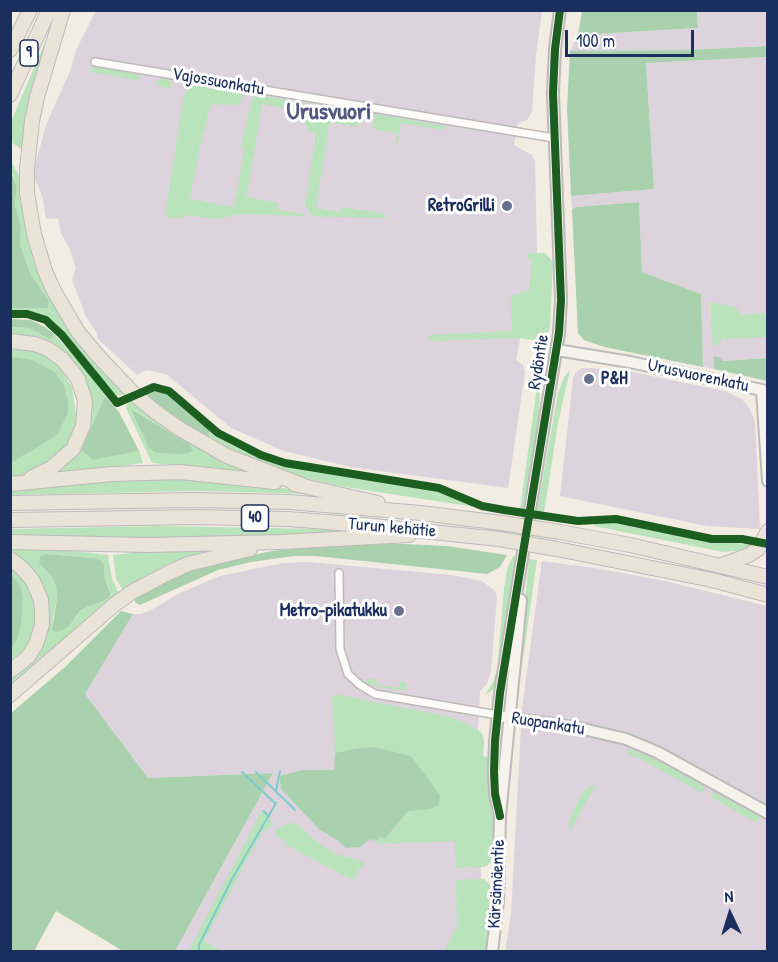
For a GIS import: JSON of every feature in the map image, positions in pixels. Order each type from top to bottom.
[{"type":"highway","name":"9","points":[[11,48],[30,10]]},
{"type":"highway","name":"9","points":[[10,95],[49,10]]},
{"type":"highway","points":[[63,10],[37,97],[27,169],[27,193],[34,234],[45,271],[54,291],[78,332],[99,357],[129,389],[157,413],[227,456],[303,485]]},
{"type":"highway","points":[[10,341],[35,344],[48,349],[63,360],[78,379],[85,406],[83,426],[70,452],[46,471],[14,483]]},
{"type":"highway","points":[[14,483],[112,474],[180,472],[303,485],[421,513]]},
{"type":"highway","name":"Turun kehätie","points":[[10,503],[195,500],[289,502],[421,513],[502,523],[630,544],[768,577]]},
{"type":"highway","name":"Turun kehätie","points":[[10,520],[197,517],[288,519],[444,532],[557,549],[712,580],[768,595]]},
{"type":"highway","points":[[722,565],[755,551],[768,531]]},
{"type":"highway","points":[[10,542],[110,546],[281,543],[444,532]]},
{"type":"highway","points":[[10,695],[114,605],[148,583],[188,564],[281,543]]},
{"type":"highway","points":[[10,559],[22,567],[33,581],[41,600],[42,612],[42,625],[36,644],[28,657],[10,671]]},
{"type":"street","name":"Rydöntie","points":[[498,716],[557,350],[561,300],[554,138],[554,69],[560,10]]},
{"type":"street","name":"Vajossuonkatu","points":[[95,62],[554,138]]},
{"type":"street","name":"Urusvuorenkatu","points":[[557,350],[630,362],[765,391]]},
{"type":"street","points":[[765,391],[768,481]]},
{"type":"street","name":"Rydöntie","points":[[510,718],[522,567]]},
{"type":"street","name":"Ruopankatu","points":[[339,573],[340,649],[348,674],[375,694],[579,728],[626,739],[657,752],[768,813]]},
{"type":"street","name":"Kärsämäentie","points":[[498,716],[494,771],[495,794],[500,816]]},
{"type":"street","name":"Kärsämäentie","points":[[492,951],[498,902],[500,816],[510,718]]},
{"type":"shaded area","points":[[96,11],[542,11],[532,112],[527,120],[518,123],[514,145],[532,155],[535,161],[537,253],[516,360],[523,365],[525,372],[508,488],[351,467],[284,451],[231,428],[166,374],[147,370],[137,375],[97,338],[97,333],[86,317],[72,280],[76,268],[69,247],[61,234],[58,218],[46,219],[43,199],[33,173],[46,125],[71,69],[76,50]]},
{"type":"shaded area","points":[[697,11],[767,11],[767,46],[685,50],[570,51],[578,35],[698,28]]},
{"type":"shaded area","points":[[767,57],[767,358],[723,361],[714,356],[714,369],[703,367],[701,294],[642,272],[639,202],[576,207],[572,210],[571,196],[654,189],[646,63]]},
{"type":"shaded area","points":[[582,368],[615,369],[642,374],[725,391],[742,399],[750,409],[755,421],[760,529],[707,526],[560,496],[573,379],[575,373]]},
{"type":"shaded area","points":[[542,561],[665,581],[767,606],[767,951],[505,952],[511,914],[522,708]]},
{"type":"shaded area","points":[[309,562],[451,575],[482,581],[495,591],[497,597],[491,671],[487,684],[480,691],[478,730],[483,735],[484,742],[480,786],[481,879],[477,951],[175,951],[273,773],[148,778],[85,694],[133,614],[151,610],[178,594],[220,576],[283,563]]},
{"type":"green space","points":[[582,11],[697,11],[698,28],[578,35]]},
{"type":"green space","points":[[51,35],[23,150],[11,142],[10,124],[46,40]]},
{"type":"green space","points":[[767,46],[767,57],[646,63],[654,189],[571,196],[567,108],[570,51],[685,50]]},
{"type":"green space","points":[[94,67],[137,73],[141,77],[138,80],[89,72]]},
{"type":"green space","points":[[163,78],[172,82],[170,89],[156,85],[157,81]]},
{"type":"green space","points":[[191,85],[243,93],[241,102],[237,105],[211,104],[190,199],[234,207],[244,150],[241,147],[254,95],[307,103],[294,117],[293,109],[262,104],[247,197],[278,203],[277,210],[305,216],[238,214],[220,219],[185,215],[184,218],[165,216],[183,100]]},
{"type":"green space","points":[[321,106],[359,112],[358,127],[330,122],[316,208],[341,212],[342,207],[381,213],[386,215],[386,218],[312,216],[305,205],[316,134],[309,131],[304,120]]},
{"type":"green space","points":[[375,114],[445,126],[444,130],[401,123],[397,145],[395,145],[397,133],[373,129]]},
{"type":"green space","points":[[10,160],[20,177],[41,274],[128,394],[114,395],[63,330],[51,320],[34,313],[11,312],[11,308],[48,308],[49,301],[31,275],[20,243],[21,226],[15,205],[17,186],[11,171]]},
{"type":"green space","points":[[10,171],[17,186],[15,205],[21,226],[20,244],[31,275],[49,301],[48,308],[11,308]]},
{"type":"green space","points":[[639,202],[642,272],[701,294],[703,367],[604,347],[584,340],[578,333],[572,210],[576,207]]},
{"type":"green space","points":[[528,253],[545,253],[553,262],[550,327],[546,339],[538,341],[519,338],[429,341],[429,335],[512,331],[511,295],[520,295],[521,292],[529,291],[532,259],[526,258]]},
{"type":"green space","points":[[710,302],[735,307],[742,315],[767,313],[767,337],[722,339],[718,345],[713,345]]},
{"type":"green space","points":[[11,319],[31,320],[45,327],[54,334],[53,337],[49,339],[29,328],[11,327]]},
{"type":"green space","points":[[11,327],[29,328],[49,339],[54,334],[89,373],[105,396],[81,450],[93,460],[139,451],[143,463],[46,477],[74,455],[83,378],[71,358],[60,349],[11,337]]},
{"type":"green space","points":[[11,348],[39,352],[57,364],[72,387],[76,430],[60,453],[27,474],[11,478],[11,463],[58,433],[68,414],[68,400],[64,386],[15,357],[11,357]]},
{"type":"green space","points":[[714,356],[723,361],[767,358],[767,381],[714,369]]},
{"type":"green space","points":[[10,358],[32,360],[55,372],[64,386],[68,400],[68,414],[54,437],[11,463]]},
{"type":"green space","points":[[570,370],[558,423],[544,513],[537,511],[558,393],[564,377]]},
{"type":"green space","points":[[537,387],[540,387],[539,420],[525,510],[520,509]]},
{"type":"green space","points":[[151,391],[173,396],[210,431],[207,439],[184,426],[143,394]]},
{"type":"green space","points":[[105,396],[119,412],[139,451],[93,460],[81,450]]},
{"type":"green space","points":[[133,400],[253,472],[152,463],[126,408],[127,404]],"holes":[[[132,409],[189,444],[185,454],[157,453]]]},
{"type":"green space","points":[[131,409],[189,444],[193,451],[185,454],[157,453],[149,448]]},
{"type":"green space","points":[[210,431],[233,446],[265,459],[305,469],[437,491],[475,507],[345,487],[304,478],[230,451],[207,439]]},
{"type":"green space","points":[[174,477],[269,485],[313,494],[200,491],[11,495],[10,489],[102,479]]},
{"type":"green space","points":[[607,521],[715,542],[754,544],[743,550],[723,552],[594,526],[595,523]]},
{"type":"green space","points":[[159,526],[321,529],[358,533],[136,540],[11,538],[11,529]]},
{"type":"green space","points":[[383,543],[447,546],[507,555],[500,567],[487,574],[316,556],[294,556],[251,562],[218,570],[140,605],[134,599],[152,586],[218,562],[272,551],[316,546]]},
{"type":"green space","points":[[11,546],[108,555],[112,579],[120,595],[11,688],[11,678],[29,662],[46,597],[40,579],[25,562],[11,552]],"holes":[[[45,554],[95,558],[104,565],[105,579],[109,589],[90,607],[81,610],[76,618],[52,623],[57,598],[56,586],[52,577],[39,563],[40,556]]]},
{"type":"green space","points":[[233,549],[125,593],[116,579],[113,555],[147,551]]},
{"type":"green space","points":[[45,554],[95,558],[101,561],[104,565],[105,579],[110,593],[109,597],[103,601],[81,610],[68,627],[57,632],[52,630],[57,598],[56,586],[52,577],[39,563],[40,556]]},
{"type":"green space","points":[[513,556],[518,557],[497,687],[485,695],[493,682],[497,669],[504,589],[507,569]]},
{"type":"green space","points":[[529,559],[537,560],[522,666],[521,642]]},
{"type":"green space","points":[[10,565],[25,578],[35,604],[37,622],[27,648],[11,664],[11,650],[18,638],[21,625],[23,598],[21,587],[11,574]]},
{"type":"green space","points":[[11,574],[21,587],[23,598],[18,638],[11,650]]},
{"type":"green space","points":[[121,611],[133,614],[85,694],[148,778],[273,773],[175,951],[123,951],[56,911],[34,951],[11,951],[11,713],[65,667]]},
{"type":"green space","points":[[367,679],[377,679],[377,685],[399,688],[400,682],[407,682],[405,691],[374,686],[365,682]]},
{"type":"green space","points":[[335,694],[450,717],[481,732],[484,742],[483,756],[488,757],[495,817],[495,855],[489,864],[484,867],[456,868],[455,841],[378,844],[376,841],[379,837],[386,838],[408,811],[426,777],[411,756],[374,747],[335,753],[332,698]]},
{"type":"green space","points":[[374,747],[411,756],[440,795],[439,805],[430,809],[408,811],[386,838],[380,837],[376,841],[370,839],[360,847],[346,848],[320,830],[281,789],[280,776],[302,770],[334,770],[335,753]]},
{"type":"green space","points":[[627,749],[655,759],[705,789],[702,793],[628,754]]},
{"type":"green space","points":[[590,786],[595,786],[570,831],[569,822],[573,811],[583,792]]},
{"type":"green space","points":[[714,792],[760,817],[759,819],[755,822],[711,797]]},
{"type":"green space","points":[[262,810],[274,824],[262,832],[204,941],[223,951],[189,951]]},
{"type":"green space","points":[[289,823],[297,824],[316,841],[336,854],[364,862],[363,868],[360,867],[353,880],[284,844],[286,841],[275,835],[276,829]]},
{"type":"green space","points":[[484,879],[491,886],[493,896],[486,951],[444,952],[457,926],[456,880]]},
{"type":"waterway","points":[[276,791],[280,771]]},
{"type":"waterway","points":[[242,772],[275,803]]},
{"type":"waterway","points":[[256,772],[295,810]]},
{"type":"waterway","points":[[199,952],[199,945],[232,879],[276,803]]},
{"type":"waterway","points":[[264,811],[269,817]]},
{"type":"cycle path","points":[[500,816],[495,794],[494,771],[500,693],[559,333],[561,300],[553,93],[560,10]]},
{"type":"cycle path","points":[[10,314],[27,314],[46,320],[62,335],[117,403],[154,387],[169,391],[218,433],[261,455],[285,463],[439,488],[482,506],[504,510],[578,521],[616,519],[712,539],[742,539],[768,544]]},
{"type":"place","name":"RetroGrilli","points":[[507,206]]},
{"type":"place","name":"P&H","points":[[589,379]]},
{"type":"place","name":"Metro-pikatukku","points":[[399,611]]},
{"type":"district","name":"Urusvuori","points":[[329,113]]}]
